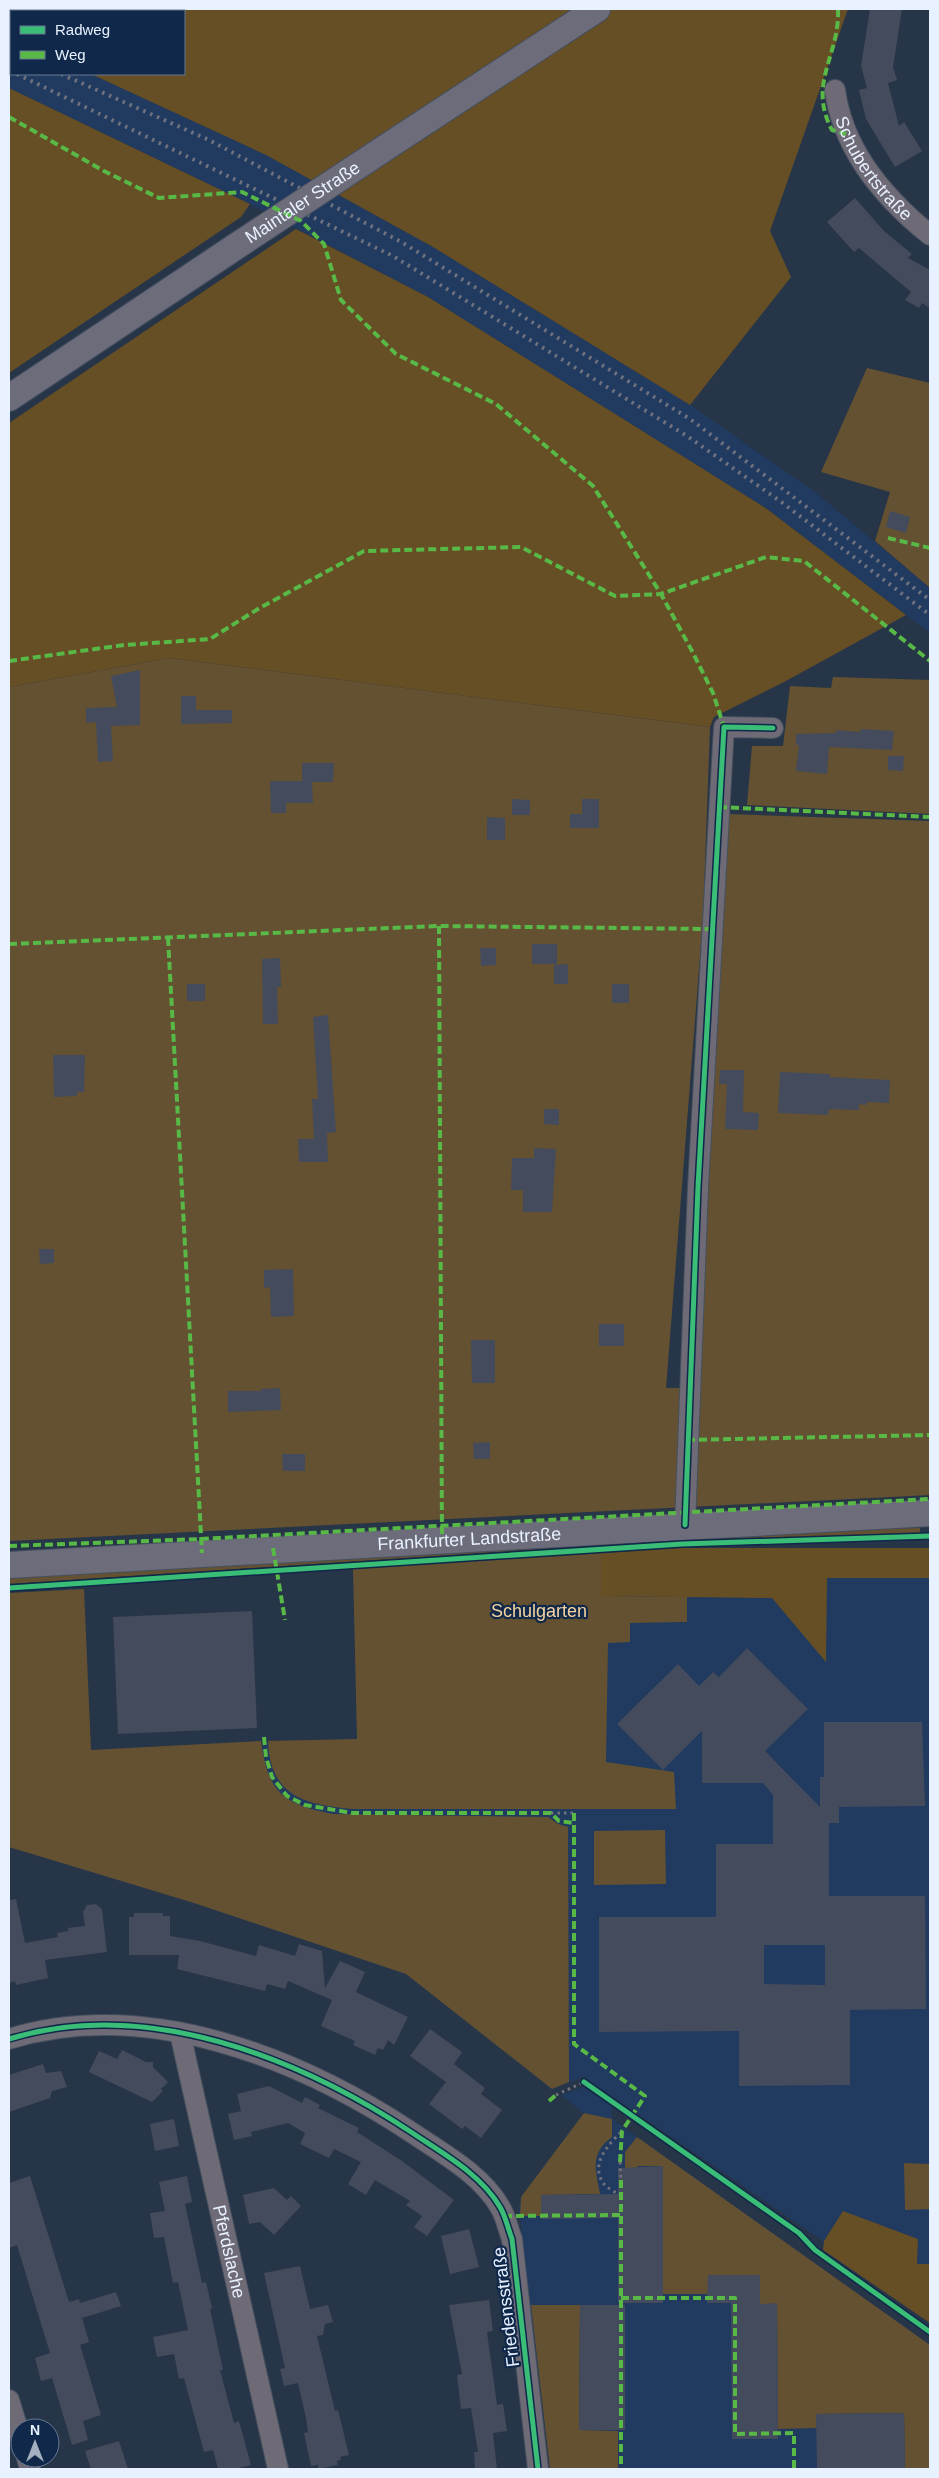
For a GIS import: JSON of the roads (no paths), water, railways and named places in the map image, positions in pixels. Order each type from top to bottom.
[{"type":"main road","name":"Maintaler Straße","points":[[9,398],[597,9]]},
{"type":"main road","name":"Frankfurter Landstraße","points":[[9,1565],[685,1525],[930,1513]]},
{"type":"street","name":"Schubertstraße","points":[[835,90],[837,108],[846,134],[861,160],[888,196],[930,235]]},
{"type":"street","points":[[685,1525],[698,1187],[724,727],[773,728]]},
{"type":"street","name":"Friedensstraße","points":[[9,2039],[44,2030],[91,2025],[137,2026],[180,2033],[267,2057],[332,2084],[374,2108],[484,2185],[500,2208],[512,2239],[538,2469]]},
{"type":"street","name":"Pferdslache","points":[[180,2033],[278,2469]]},
{"type":"street","points":[[9,2400],[14,2418]]},
{"type":"railway","points":[[19,75],[393,256],[687,436],[780,501],[930,615]]},
{"type":"railway","points":[[63,75],[209,140],[403,243],[690,419],[930,600]]},
{"type":"park label","name":"Schulgarten","points":[[539,1611]]}]
